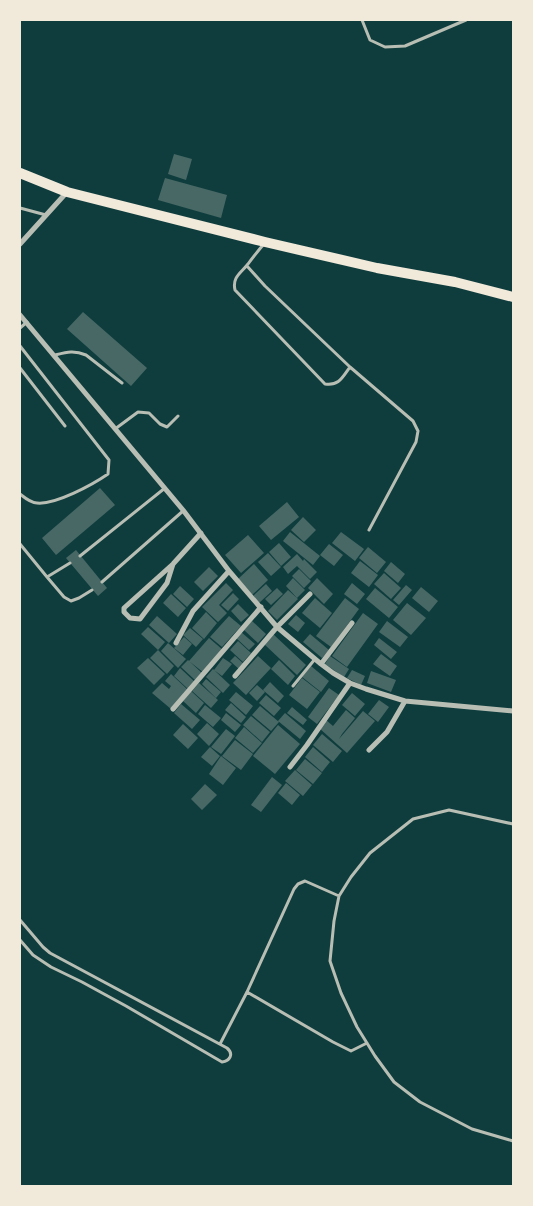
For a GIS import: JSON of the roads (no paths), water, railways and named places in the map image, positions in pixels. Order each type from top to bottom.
[{"type":"highway","points":[[20,173],[67,192],[265,242],[377,268],[455,282],[511,296]]},
{"type":"street","points":[[20,244],[67,192]]},
{"type":"street","points":[[20,314],[183,510],[229,571],[277,626],[321,664],[350,683],[404,701],[513,711]]},
{"type":"street","points":[[173,564],[167,583],[140,619],[130,618],[124,612],[124,608],[173,564],[201,534]]},
{"type":"street","points":[[176,644],[193,611],[229,571]]},
{"type":"street","points":[[236,676],[277,626],[310,594]]},
{"type":"street","points":[[173,710],[261,607]]},
{"type":"street","points":[[321,664],[352,623]]},
{"type":"street","points":[[290,767],[350,683]]},
{"type":"street","points":[[369,750],[387,732],[404,701]]},
{"type":"lane","points":[[362,20],[370,40],[385,47],[405,46],[466,20]]},
{"type":"lane","points":[[20,208],[46,215]]},
{"type":"lane","points":[[265,242],[234,280],[235,290],[325,384],[333,385],[340,381],[350,367]]},
{"type":"lane","points":[[247,266],[265,286],[350,367],[413,421],[418,431],[416,442],[369,530]]},
{"type":"lane","points":[[20,328],[27,322]]},
{"type":"lane","points":[[20,346],[109,460],[108,474],[93,484],[49,503],[35,504],[20,494]]},
{"type":"lane","points":[[54,356],[68,351],[80,352],[122,383]]},
{"type":"lane","points":[[20,368],[65,426]]},
{"type":"lane","points":[[115,429],[138,412],[149,413],[160,424],[167,427],[178,416]]},
{"type":"lane","points":[[80,556],[164,488]]},
{"type":"lane","points":[[102,582],[183,510]]},
{"type":"lane","points":[[20,544],[64,597],[71,601],[92,590]]},
{"type":"lane","points":[[47,577],[70,562]]},
{"type":"lane","points":[[293,686],[315,659]]},
{"type":"lane","points":[[513,824],[449,810],[414,819],[370,853],[339,896],[334,921],[330,961],[341,993],[367,1043],[394,1082],[420,1102],[472,1129],[513,1141]]},
{"type":"lane","points":[[220,1044],[298,884],[305,881],[339,896]]},
{"type":"lane","points":[[20,920],[50,953],[227,1048],[231,1054],[229,1059],[222,1062],[126,1006],[51,967],[33,955],[20,940]]},
{"type":"lane","points":[[247,992],[351,1051],[367,1043]]}]
